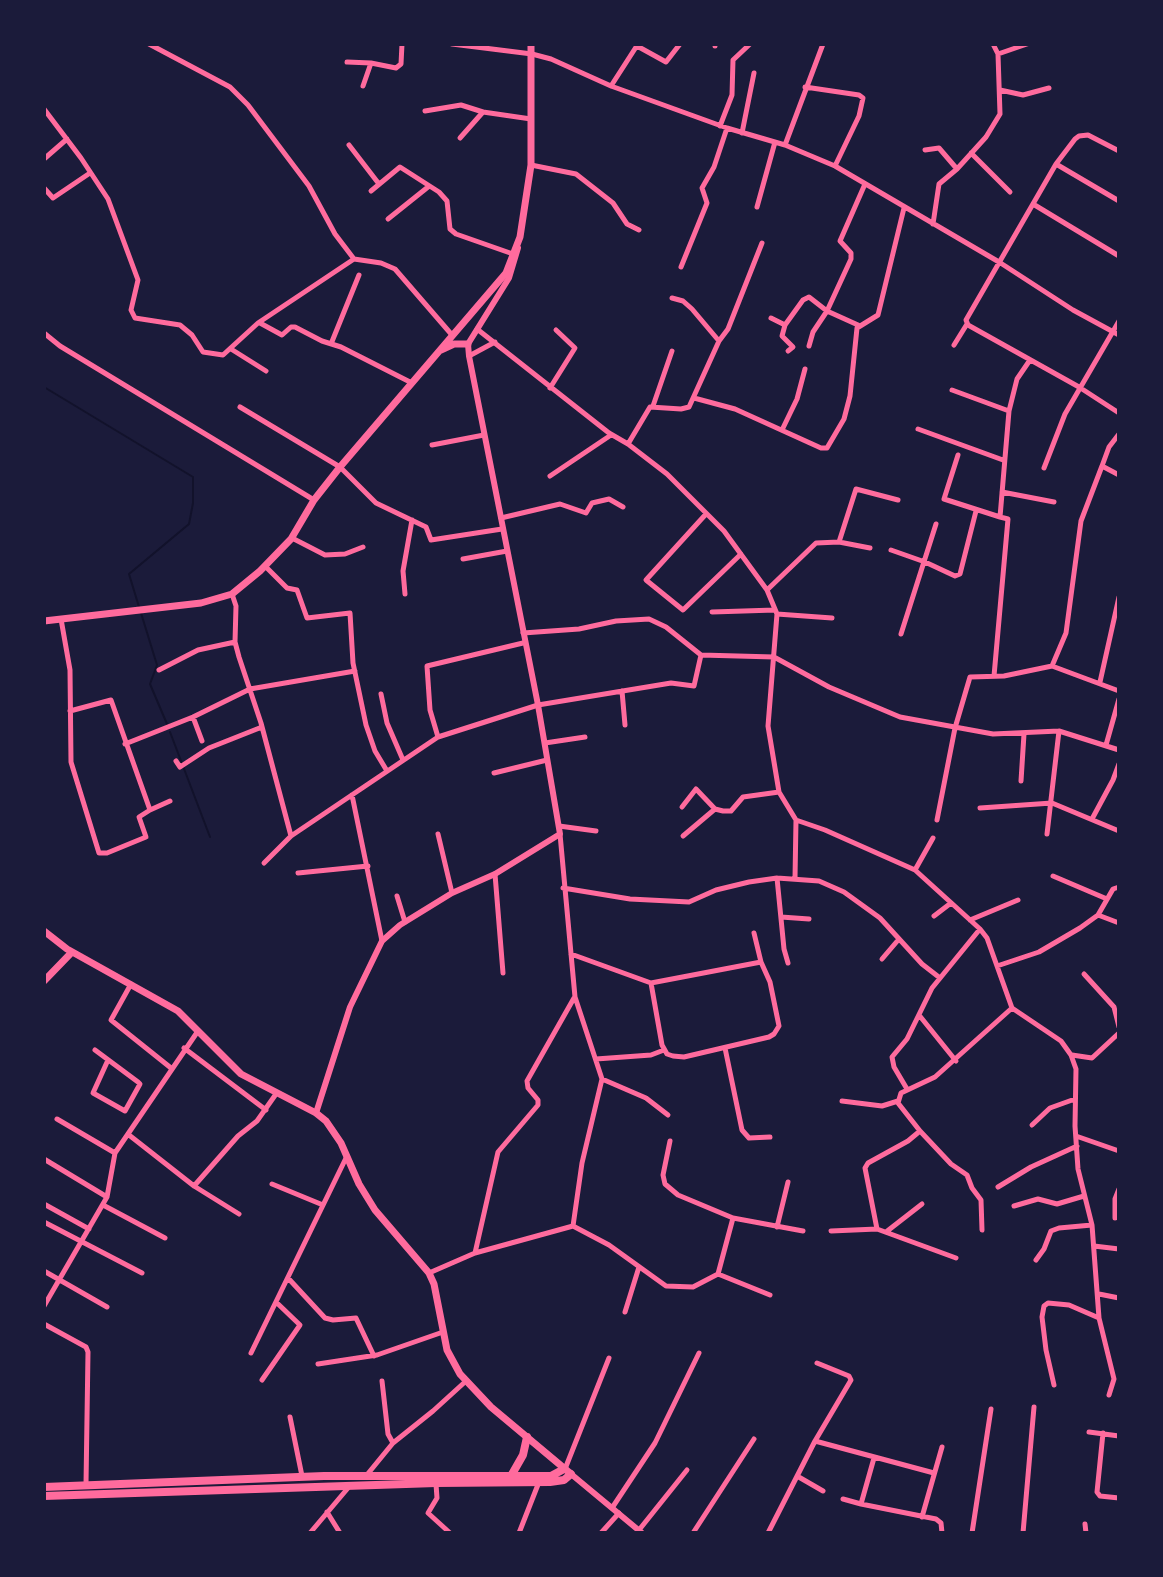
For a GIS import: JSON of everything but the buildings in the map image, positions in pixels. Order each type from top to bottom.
[{"type":"highway","points":[[511,1476],[522,1458],[527,1437]]},
{"type":"highway","points":[[44,1487],[302,1477],[551,1476],[568,1472]]},
{"type":"highway","points":[[44,1496],[539,1482],[564,1480],[568,1472]]},
{"type":"main road","points":[[44,621],[201,603],[232,594],[292,538],[314,500],[340,467],[506,273],[520,237],[531,165],[531,44]]},
{"type":"main road","points":[[439,351],[454,344],[468,344]]},
{"type":"main road","points":[[44,931],[72,952],[178,1011],[241,1074],[316,1113],[335,1133],[375,1210],[429,1273],[447,1350],[466,1381],[491,1407],[568,1472]]},
{"type":"main road","points":[[44,981],[72,952]]},
{"type":"street","points":[[149,44],[230,87],[248,105],[309,186],[335,234],[354,259]]},
{"type":"street","points":[[347,62],[398,67],[402,44]]},
{"type":"street","points":[[452,44],[551,59],[611,86],[724,127],[785,145],[835,166],[1116,333]]},
{"type":"street","points":[[611,86],[638,45],[666,62],[680,44]]},
{"type":"street","points":[[681,267],[706,206],[702,188],[714,167],[732,95],[733,60],[750,44]]},
{"type":"street","points":[[785,145],[823,44]]},
{"type":"street","points":[[933,224],[939,184],[971,153],[996,124],[1000,114],[998,54],[993,44]]},
{"type":"street","points":[[998,54],[1027,44]]},
{"type":"street","points":[[363,86],[371,63]]},
{"type":"street","points":[[742,133],[754,73]]},
{"type":"street","points":[[805,87],[863,98],[859,116],[835,166]]},
{"type":"street","points":[[1000,90],[1023,95],[1049,88]]},
{"type":"street","points":[[425,111],[461,105],[483,112],[531,119]]},
{"type":"street","points":[[44,109],[108,199],[138,280],[132,315],[139,320],[180,325],[192,335],[203,352],[223,355],[259,322],[354,259],[381,263],[395,269],[452,335]]},
{"type":"street","points":[[460,138],[483,112]]},
{"type":"street","points":[[954,345],[1056,164],[1079,136],[1088,135],[1119,151]]},
{"type":"street","points":[[44,159],[67,139]]},
{"type":"street","points":[[757,207],[775,142]]},
{"type":"street","points":[[349,145],[379,184]]},
{"type":"street","points":[[925,150],[939,148],[957,169]]},
{"type":"street","points":[[971,153],[1010,192]]},
{"type":"street","points":[[1056,164],[1119,201]]},
{"type":"street","points":[[531,165],[576,174],[613,203],[627,224],[639,230]]},
{"type":"street","points":[[371,191],[400,167],[439,192],[447,201],[450,229],[456,234],[513,254]]},
{"type":"street","points":[[44,188],[53,198],[90,173]]},
{"type":"street","points":[[809,346],[851,257],[840,239],[865,184]]},
{"type":"street","points":[[388,219],[428,187]]},
{"type":"street","points":[[1033,204],[1119,256]]},
{"type":"street","points":[[788,351],[793,347],[782,336],[785,325],[808,297],[827,311],[858,325],[875,319],[904,208]]},
{"type":"street","points":[[520,237],[509,278],[468,344],[523,643],[545,743],[559,830],[575,997],[602,1079],[582,1163],[573,1226]]},
{"type":"street","points":[[653,406],[684,409],[694,398],[719,341],[728,329],[762,243]]},
{"type":"street","points":[[331,344],[359,275]]},
{"type":"street","points":[[672,298],[688,304],[719,341]]},
{"type":"street","points":[[771,318],[785,325]]},
{"type":"street","points":[[1044,468],[1065,414],[1079,387],[1116,333],[1119,321]]},
{"type":"street","points":[[259,322],[282,335],[294,327],[410,382]]},
{"type":"street","points":[[967,324],[1119,413]]},
{"type":"street","points":[[694,398],[735,409],[827,448],[844,419],[850,396],[858,325]]},
{"type":"street","points":[[476,328],[611,435],[667,474],[741,554],[767,590],[776,612],[768,726],[779,792],[782,802],[796,820],[915,870],[987,938],[1012,1008],[1061,1041],[1071,1055],[1076,1069],[1078,1169],[1092,1225],[1099,1318],[1114,1379],[1109,1395]]},
{"type":"street","points":[[550,388],[575,348],[556,330]]},
{"type":"street","points":[[44,333],[60,346],[314,500]]},
{"type":"street","points":[[469,356],[495,342]]},
{"type":"street","points":[[231,349],[266,371]]},
{"type":"street","points":[[628,444],[647,410],[653,406],[672,351]]},
{"type":"street","points":[[1000,517],[1009,411],[1017,379],[1030,360]]},
{"type":"street","points":[[782,430],[797,399],[805,369]]},
{"type":"street","points":[[952,390],[1009,411]]},
{"type":"street","points":[[240,407],[340,467],[376,503],[426,527],[433,541],[502,529]]},
{"type":"street","points":[[918,429],[1003,460]]},
{"type":"street","points":[[1052,666],[1066,633],[1081,521],[1109,447],[1119,434]]},
{"type":"street","points":[[432,445],[484,435]]},
{"type":"street","points":[[550,476],[611,435]]},
{"type":"street","points":[[958,455],[944,499],[1008,519],[994,676]]},
{"type":"street","points":[[1102,466],[1119,475]]},
{"type":"street","points":[[839,542],[856,489],[898,500]]},
{"type":"street","points":[[1002,492],[1054,502]]},
{"type":"street","points":[[500,518],[560,504],[586,513],[592,503],[609,499],[623,507]]},
{"type":"street","points":[[891,550],[955,576],[960,574],[976,511]]},
{"type":"street","points":[[706,514],[646,580],[683,610],[741,554]]},
{"type":"street","points":[[405,594],[404,564],[412,520]]},
{"type":"street","points":[[901,634],[936,524]]},
{"type":"street","points":[[292,538],[325,555],[345,554],[363,547]]},
{"type":"street","points":[[767,590],[813,545],[824,541],[870,548]]},
{"type":"street","points":[[463,559],[507,551]]},
{"type":"street","points":[[265,566],[287,588],[297,590],[307,618],[350,613],[355,671],[366,725],[375,751],[387,771]]},
{"type":"street","points":[[232,594],[236,606],[235,642],[291,836]]},
{"type":"street","points":[[1100,682],[1119,597]]},
{"type":"street","points":[[712,612],[776,612],[832,618]]},
{"type":"street","points":[[522,633],[579,629],[644,618],[666,627],[701,655],[774,657],[863,703],[900,717],[993,734],[1059,731],[1119,750]]},
{"type":"street","points":[[61,619],[70,670],[71,762],[99,853],[107,853],[146,837],[139,817],[170,801]]},
{"type":"street","points":[[159,670],[198,650],[235,642]]},
{"type":"street","points":[[438,737],[430,710],[427,666],[523,643]]},
{"type":"street","points":[[264,863],[291,836],[438,737],[538,705],[671,683],[694,686],[701,655]]},
{"type":"street","points":[[937,820],[955,728],[970,677],[1052,666],[1119,691]]},
{"type":"street","points":[[125,744],[193,717],[250,689],[355,671]]},
{"type":"street","points":[[622,691],[625,725]]},
{"type":"street","points":[[381,694],[387,723],[403,760]]},
{"type":"street","points":[[70,711],[110,699],[150,810]]},
{"type":"street","points":[[1106,745],[1119,699]]},
{"type":"street","points":[[193,717],[202,741]]},
{"type":"street","points":[[176,761],[180,767],[209,748],[262,727]]},
{"type":"street","points":[[1047,834],[1059,731]]},
{"type":"street","points":[[1021,781],[1024,734]]},
{"type":"street","points":[[545,743],[585,737]]},
{"type":"street","points":[[494,773],[547,760]]},
{"type":"street","points":[[1092,819],[1119,764]]},
{"type":"street","points":[[682,807],[696,789],[715,809],[731,811],[743,797],[779,792]]},
{"type":"street","points":[[352,795],[382,941]]},
{"type":"street","points":[[980,808],[1052,803],[1119,831]]},
{"type":"street","points":[[683,836],[715,809]]},
{"type":"street","points":[[795,878],[796,820]]},
{"type":"street","points":[[316,1113],[350,1007],[382,941],[405,922],[452,893],[495,874],[559,830],[596,831]]},
{"type":"street","points":[[438,834],[452,893]]},
{"type":"street","points":[[915,870],[933,838]]},
{"type":"street","points":[[298,873],[368,866]]},
{"type":"street","points":[[495,874],[503,973]]},
{"type":"street","points":[[1053,876],[1107,899]]},
{"type":"street","points":[[563,888],[630,899],[689,902],[716,890],[777,878],[819,881],[844,892],[880,918],[940,978]]},
{"type":"street","points":[[777,878],[788,963]]},
{"type":"street","points":[[997,966],[1039,952],[1098,915],[1113,889],[1119,887]]},
{"type":"street","points":[[397,896],[405,922]]},
{"type":"street","points":[[970,920],[1018,900]]},
{"type":"street","points":[[934,916],[951,903]]},
{"type":"street","points":[[1098,915],[1119,923]]},
{"type":"street","points":[[781,917],[809,919]]},
{"type":"street","points":[[907,1089],[892,1057],[907,1039],[940,978],[980,929]]},
{"type":"street","points":[[651,983],[664,1050],[673,1056],[684,1057],[769,1037],[779,1026],[770,982],[754,933]]},
{"type":"street","points":[[882,959],[899,939]]},
{"type":"street","points":[[571,954],[651,983],[761,962]]},
{"type":"street","points":[[1071,1055],[1092,1058],[1119,1030],[1114,1007],[1084,974]]},
{"type":"street","points":[[131,984],[111,1020],[171,1068]]},
{"type":"street","points":[[475,1253],[498,1152],[538,1105],[527,1081],[575,997]]},
{"type":"street","points":[[898,1101],[901,1093],[926,1083],[956,1061],[1012,1008]]},
{"type":"street","points":[[919,1015],[956,1061]]},
{"type":"street","points":[[44,1306],[107,1197],[115,1153],[199,1030]]},
{"type":"street","points":[[184,1048],[266,1110]]},
{"type":"street","points":[[725,1048],[742,1130],[749,1138],[770,1137]]},
{"type":"street","points":[[95,1050],[140,1084],[125,1111],[93,1093],[108,1060]]},
{"type":"street","points":[[596,1059],[651,1055],[664,1050]]},
{"type":"street","points":[[602,1079],[646,1098],[668,1115]]},
{"type":"street","points":[[194,1186],[238,1136],[266,1110],[276,1094]]},
{"type":"street","points":[[1032,1125],[1050,1108],[1075,1099]]},
{"type":"street","points":[[842,1101],[882,1106],[898,1101]]},
{"type":"street","points":[[898,1101],[920,1131],[951,1164],[967,1175],[981,1200],[982,1230]]},
{"type":"street","points":[[57,1119],[115,1153]]},
{"type":"street","points":[[877,1229],[865,1168],[868,1163],[920,1131]]},
{"type":"street","points":[[129,1135],[194,1186],[239,1214]]},
{"type":"street","points":[[1076,1136],[1119,1151]]},
{"type":"street","points":[[670,1141],[663,1175],[665,1184],[678,1195],[733,1218],[803,1231]]},
{"type":"street","points":[[998,1187],[1031,1167],[1077,1146]]},
{"type":"street","points":[[251,1353],[346,1158]]},
{"type":"street","points":[[44,1159],[107,1197]]},
{"type":"street","points":[[777,1227],[788,1182]]},
{"type":"street","points":[[272,1184],[323,1205]]},
{"type":"street","points":[[1115,1218],[1115,1199],[1119,1189]]},
{"type":"street","points":[[1014,1206],[1038,1199],[1057,1204],[1084,1196]]},
{"type":"street","points":[[44,1204],[89,1229]]},
{"type":"street","points":[[886,1232],[922,1204]]},
{"type":"street","points":[[103,1205],[165,1238]]},
{"type":"street","points":[[429,1273],[475,1253],[573,1226],[609,1245],[666,1286],[693,1287],[718,1274],[733,1218]]},
{"type":"street","points":[[44,1222],[142,1273]]},
{"type":"street","points":[[1036,1260],[1051,1231],[1092,1225]]},
{"type":"street","points":[[831,1231],[877,1229],[956,1258]]},
{"type":"street","points":[[1094,1246],[1119,1249]]},
{"type":"street","points":[[625,1312],[639,1267]]},
{"type":"street","points":[[44,1271],[107,1307]]},
{"type":"street","points":[[718,1274],[770,1295]]},
{"type":"street","points":[[288,1278],[325,1318],[356,1318],[374,1356]]},
{"type":"street","points":[[1099,1294],[1119,1298]]},
{"type":"street","points":[[262,1380],[300,1325],[276,1302]]},
{"type":"street","points":[[1054,1385],[1046,1350],[1043,1307],[1048,1303],[1069,1305],[1099,1318]]},
{"type":"street","points":[[44,1324],[86,1347],[88,1352],[86,1485]]},
{"type":"street","points":[[318,1364],[374,1356],[443,1332]]},
{"type":"street","points":[[601,1533],[655,1443],[699,1353]]},
{"type":"street","points":[[609,1358],[568,1472],[641,1531],[687,1470]]},
{"type":"street","points":[[768,1533],[815,1441],[851,1380],[849,1376],[817,1363]]},
{"type":"street","points":[[382,1381],[388,1434],[393,1443]]},
{"type":"street","points":[[366,1476],[393,1443],[466,1381]]},
{"type":"street","points":[[1023,1533],[1034,1407]]},
{"type":"street","points":[[972,1533],[991,1409]]},
{"type":"street","points":[[290,1417],[302,1477]]},
{"type":"street","points":[[1089,1432],[1119,1436]]},
{"type":"street","points":[[1103,1433],[1097,1492],[1100,1496],[1119,1498]]},
{"type":"street","points":[[693,1533],[754,1439]]},
{"type":"street","points":[[815,1441],[934,1473]]},
{"type":"street","points":[[922,1517],[942,1447]]},
{"type":"street","points":[[861,1504],[874,1458]]},
{"type":"street","points":[[310,1533],[355,1476]]},
{"type":"street","points":[[797,1476],[823,1491]]},
{"type":"street","points":[[519,1533],[539,1482]]},
{"type":"street","points":[[436,1483],[437,1498],[428,1513],[450,1533]]},
{"type":"street","points":[[843,1499],[939,1520],[942,1533]]},
{"type":"street","points":[[327,1512],[340,1533]]},
{"type":"street","points":[[1085,1524],[1086,1533]]},
{"type":"waterway","points":[[44,387],[193,477],[189,524],[129,574],[139,607]]},
{"type":"waterway","points":[[141,613],[157,665],[150,684],[167,724]]},
{"type":"waterway","points":[[170,732],[210,837]]}]
